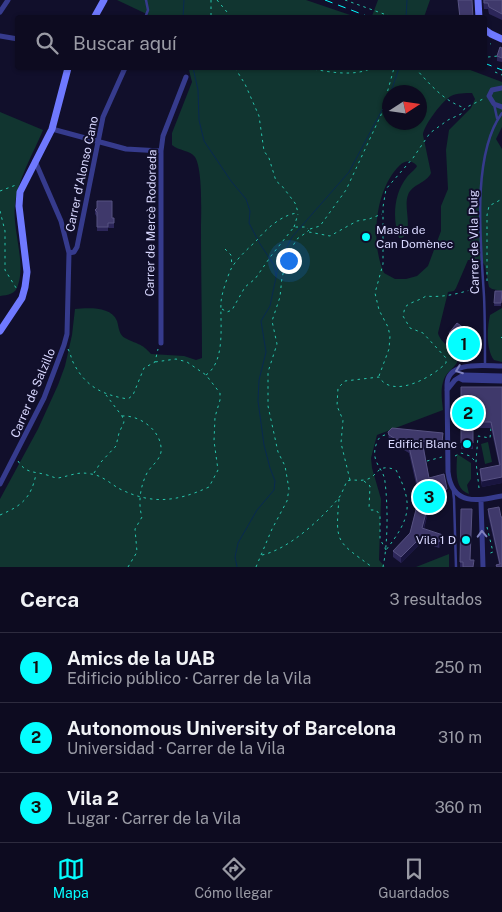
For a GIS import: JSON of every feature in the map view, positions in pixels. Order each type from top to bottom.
[{"type":"street","points":[[0,12],[8,0]]},
{"type":"street","points":[[96,15],[104,0]]},
{"type":"street","points":[[478,0],[479,15]]},
{"type":"street","points":[[487,31],[502,39]]},
{"type":"street","points":[[0,36],[15,38]]},
{"type":"street","points":[[0,331],[22,298],[27,272],[20,192],[52,129],[67,70]]},
{"type":"street","name":"Carrer d'Alonso Cano","points":[[69,253],[74,252],[77,247],[103,117],[124,70]]},
{"type":"street","name":"Carrer de Mercè Rodoreda","points":[[160,343],[161,151],[164,136],[186,77]]},
{"type":"street","points":[[502,88],[494,88],[490,92],[490,100],[502,108]]},
{"type":"street","points":[[52,129],[126,149],[161,151]]},
{"type":"street","name":"Carrer de Salzillo","points":[[0,484],[44,398],[67,334],[69,253],[61,221],[35,161]]},
{"type":"street","points":[[502,366],[461,367],[448,377],[448,472],[452,489],[466,498],[481,500],[502,496]]},
{"type":"street","points":[[448,390],[463,375],[502,376]]},
{"type":"street","points":[[459,378],[463,380],[502,381]]},
{"type":"street","points":[[481,500],[483,567]]},
{"type":"lane","points":[[146,0],[148,10],[146,15]]},
{"type":"lane","name":"Carrer de Vila Puig","points":[[485,366],[480,226],[481,181],[490,140],[497,119],[494,104]]},
{"type":"lane","name":"Carrer de Vila Puig","points":[[497,119],[502,113]]},
{"type":"lane","points":[[452,489],[456,567]]},
{"type":"path","points":[[210,0],[211,15]]},
{"type":"path","points":[[217,0],[230,15]]},
{"type":"path","points":[[345,0],[387,15]]},
{"type":"path","points":[[487,43],[491,44]]},
{"type":"path","points":[[488,57],[496,55],[502,57]]},
{"type":"path","points":[[221,309],[227,312],[232,310],[245,287],[256,279],[294,227],[298,213],[295,203],[276,180],[269,158],[264,151],[259,116],[245,84],[236,70]]},
{"type":"path","points":[[317,70],[326,72],[363,72],[368,70]]},
{"type":"path","points":[[256,567],[287,501],[290,490],[284,466],[278,452],[268,406],[268,372],[277,344],[272,321],[280,297],[282,277],[291,249],[297,239],[308,231],[320,226],[346,190],[381,115],[393,70]]},
{"type":"path","points":[[417,70],[444,97],[465,108]]},
{"type":"path","points":[[495,72],[502,75]]},
{"type":"path","points":[[379,377],[390,349],[388,327],[379,310],[375,293],[383,264],[383,213],[386,190],[413,158],[430,133],[448,120],[461,114],[465,108],[484,98]]},
{"type":"path","points":[[0,191],[25,182]]},
{"type":"path","points":[[379,377],[391,385],[406,386],[419,382],[440,370],[446,363],[446,358],[423,333],[410,328],[403,316],[405,307],[412,301],[419,301],[426,296],[436,298],[466,292],[487,283],[486,227],[489,207],[502,199]]},
{"type":"path","points":[[0,212],[5,231],[5,270],[22,298]]},
{"type":"path","points":[[232,267],[265,230],[291,213],[298,213]]},
{"type":"path","points":[[294,227],[306,227],[308,231],[330,236],[357,221],[369,219],[383,213]]},
{"type":"path","points":[[206,375],[214,369],[217,361],[221,301],[232,267],[231,255],[225,249]]},
{"type":"path","points":[[155,362],[160,343]]},
{"type":"path","points":[[64,345],[81,376],[106,395],[122,416],[124,422],[116,446],[101,462],[94,474]]},
{"type":"path","points":[[15,456],[21,466],[32,473],[47,474],[56,478],[71,474],[94,474],[140,497],[156,500],[183,497],[209,487],[218,470],[214,441],[215,417],[220,393],[206,375],[187,362],[176,359],[155,362],[144,368],[133,395],[128,399],[106,395]]},
{"type":"path","points":[[350,480],[342,443],[342,420],[337,406],[338,388],[345,381],[379,377]]},
{"type":"path","points":[[122,416],[129,416],[145,422],[156,436],[161,450],[159,459],[146,475],[139,507],[142,517],[135,529],[137,552],[128,567]]},
{"type":"path","points":[[490,438],[491,428]]},
{"type":"path","points":[[383,567],[386,550],[387,496],[385,478],[375,461],[377,442],[380,437],[395,433]]},
{"type":"path","points":[[478,488],[476,462],[478,436],[494,438]]},
{"type":"path","points":[[455,456],[461,453],[470,456],[476,462]]},
{"type":"path","points":[[425,462],[428,459],[442,456]]},
{"type":"path","points":[[260,555],[273,552],[306,529],[339,497],[347,481],[364,480],[379,469],[387,466],[396,470],[406,489],[407,508],[404,525],[386,550]]},
{"type":"path","points":[[0,515],[13,510],[27,499],[36,474]]},
{"type":"path","points":[[364,480],[370,486],[369,508],[376,510],[380,514],[380,539],[386,550]]},
{"type":"path","points":[[339,497],[337,532],[341,542],[372,567]]},
{"type":"path","points":[[486,523],[493,552],[488,554]]},
{"type":"green space","points":[[117,0],[306,0],[350,15],[149,15]]},
{"type":"green space","points":[[378,0],[430,0],[425,15],[372,15]]},
{"type":"green space","points":[[189,70],[470,70],[502,82],[502,127],[496,139],[502,149],[502,291],[489,287],[485,266],[482,261],[468,260],[456,288],[454,291],[448,292],[438,333],[442,341],[458,356],[457,362],[443,383],[443,410],[377,435],[371,458],[381,499],[379,560],[385,567],[0,567],[0,499],[38,429],[58,385],[65,366],[72,335],[75,309],[105,310],[114,316],[123,337],[142,346],[151,354],[184,356],[196,360],[202,358],[201,203],[198,163],[193,155],[172,145],[172,133],[192,82]],"holes":[[[382,85],[427,85],[427,124],[443,103],[456,94],[472,93],[475,99],[471,108],[449,130],[446,150],[448,189],[441,206],[441,231],[428,266],[417,276],[395,279],[384,273],[377,246],[377,216],[380,202],[392,175],[400,165],[407,162],[415,164],[417,166],[403,183],[397,198],[395,222],[399,238],[402,238],[408,224],[408,195],[413,188],[431,173],[423,135],[424,130],[382,130]]]},
{"type":"green space","points":[[0,112],[43,130],[22,177],[16,196],[15,224],[20,256],[18,285],[14,292],[0,296]]},
{"type":"green space","points":[[502,308],[502,362],[494,360],[491,356],[488,345],[488,326],[490,315]]},
{"type":"green space","points":[[488,442],[492,462],[485,464],[481,444]]},
{"type":"green space","points":[[457,454],[471,463],[471,479],[467,485],[469,494],[458,483]]},
{"type":"green space","points":[[449,554],[449,567],[416,567]]},
{"type":"building","points":[[458,0],[472,0],[473,15],[460,15]]},
{"type":"building","points":[[484,0],[502,0],[502,14],[489,7],[488,3],[484,3]]},
{"type":"building","points":[[500,47],[502,48],[502,58],[497,56]]},
{"type":"building","points":[[97,201],[112,201],[112,218],[114,218],[114,223],[108,223],[108,227],[97,227],[97,212],[95,210],[97,208]]},
{"type":"building","points":[[495,291],[502,291],[501,303],[494,303]]},
{"type":"building","points":[[457,323],[468,331],[465,335],[469,339],[464,346],[449,333]]},
{"type":"building","name":"Edifici Blanc","points":[[461,387],[502,387],[502,477],[482,481],[480,469],[500,465],[491,422],[473,422],[473,443],[461,443]]},
{"type":"building","points":[[392,428],[443,433],[442,442],[422,441],[429,478],[444,474],[447,489],[431,494],[422,528],[443,535],[439,542],[422,536],[401,557],[393,551],[410,533],[420,494],[409,447],[389,435],[388,432]]},
{"type":"building","points":[[499,507],[502,517],[502,567],[497,567],[496,565],[500,564],[488,509]]},
{"type":"building","name":"Vila 1 D","points":[[461,509],[472,509],[470,560],[474,560],[473,567],[463,567],[463,562],[460,562]]},
{"type":"waterway","points":[[183,15],[184,0]]},
{"type":"waterway","points":[[406,15],[407,0]]},
{"type":"waterway","points":[[193,70],[198,90],[199,120],[204,141],[231,181],[246,199],[250,211],[249,223],[274,265],[276,276]]},
{"type":"waterway","points":[[393,85],[398,70]]},
{"type":"waterway","points":[[237,567],[235,557],[238,543],[257,510],[274,490],[275,481],[264,445],[258,401],[259,380],[266,352],[261,321],[270,306],[279,263],[292,237],[349,172],[382,110]]},
{"type":"railway","points":[[325,0],[364,15]]},
{"type":"railway","points":[[487,64],[502,70]]},
{"type":"place","name":"Masia de Can Domènec","points":[[366,237]]},
{"type":"place","name":"Amics de la UAB","points":[[464,344]]},
{"type":"place","name":"Autonomous University of Barcelona","points":[[468,413]]},
{"type":"place","name":"Edifici Blanc","points":[[467,444]]},
{"type":"place","name":"Vila 2","points":[[429,497]]},
{"type":"place","name":"Vila 1 D","points":[[466,540]]}]
